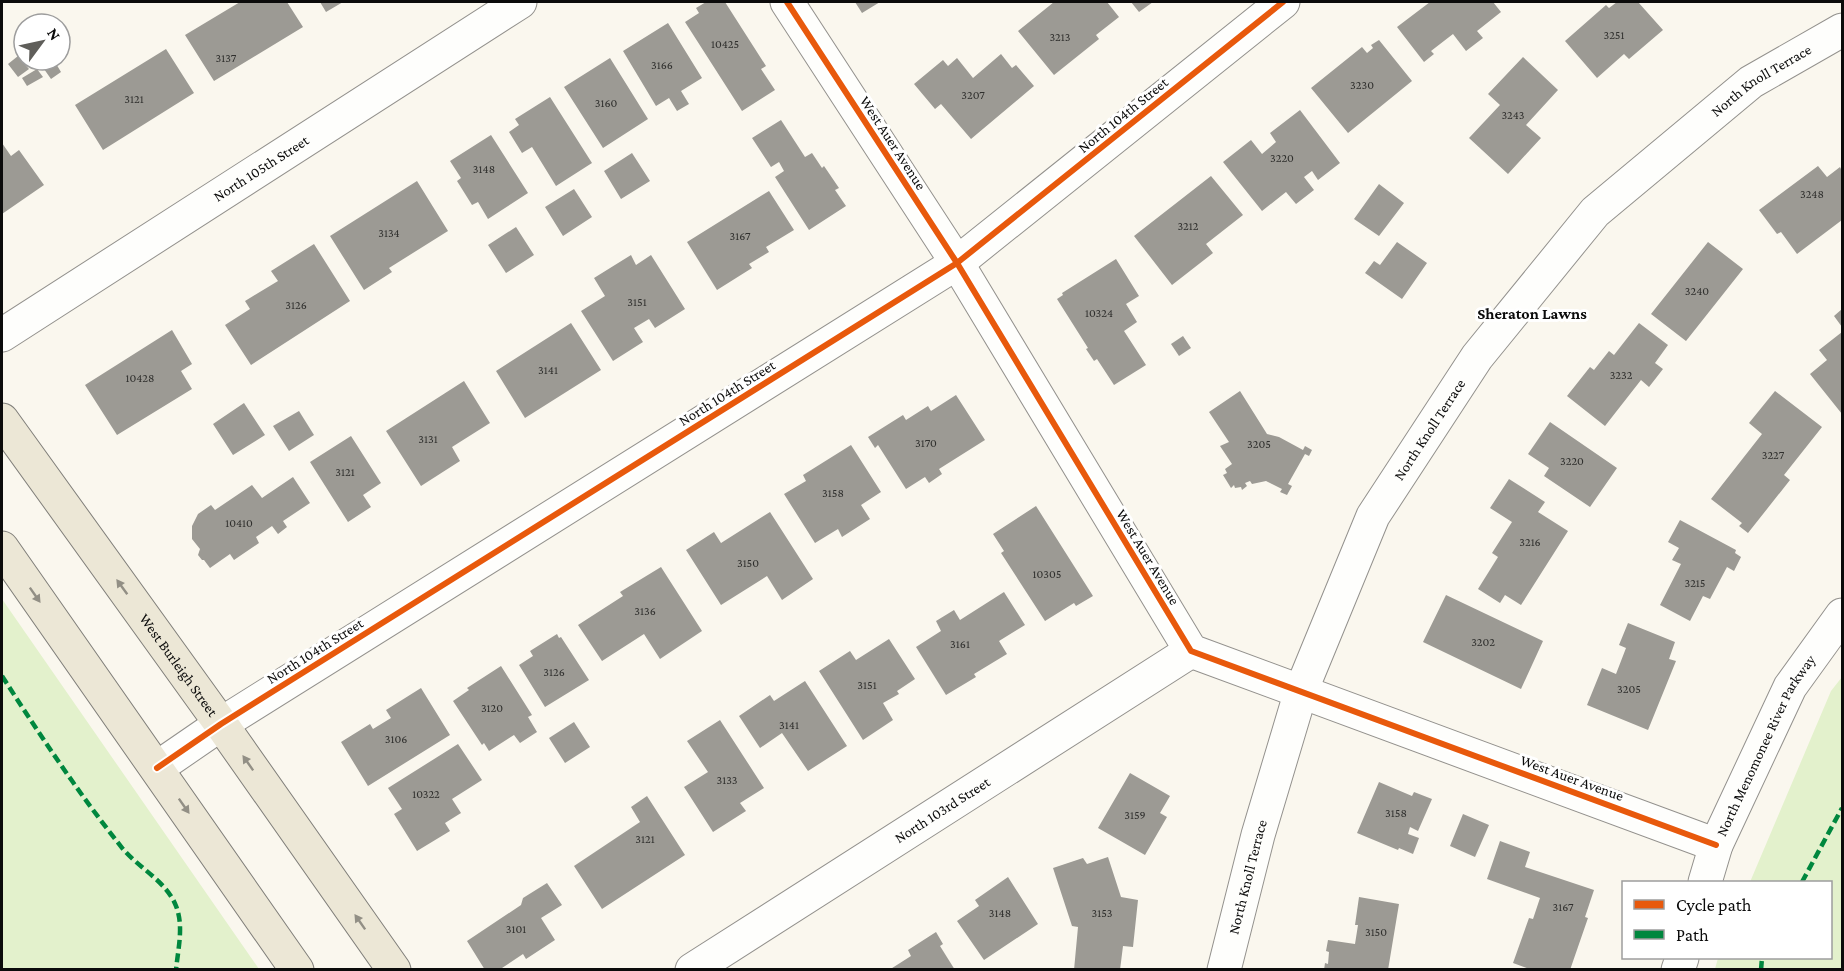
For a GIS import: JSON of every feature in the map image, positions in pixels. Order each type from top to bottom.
[{"type":"main road","name":"West Burleigh Street","points":[[2,420],[394,969]]},
{"type":"main road","points":[[2,548],[297,969]]},
{"type":"street","name":"North 105th Street","points":[[2,335],[520,2]]},
{"type":"street","name":"West Auer Avenue","points":[[787,2],[957,263],[1191,651],[1716,845]]},
{"type":"street","name":"North 104th Street","points":[[157,768],[221,724],[957,263],[1283,2]]},
{"type":"street","name":"North Knoll Terrace","points":[[1224,969],[1258,835],[1301,691],[1373,516],[1477,357],[1595,212],[1750,82],[1842,30]]},
{"type":"street","name":"North Menomonee River Parkway","points":[[1705,881],[1716,845],[1790,687],[1842,615]]},
{"type":"street","name":"North 103rd Street","points":[[692,969],[1191,651]]},
{"type":"green space","points":[[2,599],[259,969],[2,969]]},
{"type":"green space","points":[[1842,677],[1842,969],[1715,969],[1718,959],[1832,959],[1832,881],[1750,881],[1831,691]]},
{"type":"building","points":[[240,2],[287,2],[303,27],[214,81],[185,35]]},
{"type":"building","points":[[320,2],[343,2],[326,12]]},
{"type":"building","points":[[706,2],[725,2],[766,66],[761,69],[775,90],[742,111],[685,22],[699,13],[696,8]]},
{"type":"building","points":[[855,2],[880,2],[862,13]]},
{"type":"building","points":[[1054,2],[1107,2],[1119,17],[1096,35],[1099,39],[1054,75],[1018,31]]},
{"type":"building","points":[[1131,2],[1153,2],[1139,12]]},
{"type":"building","points":[[1430,2],[1493,2],[1501,12],[1477,31],[1483,38],[1466,51],[1453,34],[1431,51],[1434,54],[1424,62],[1397,27]]},
{"type":"building","points":[[1617,2],[1638,2],[1663,30],[1629,59],[1624,54],[1597,78],[1565,41],[1606,5],[1609,8]]},
{"type":"building","points":[[668,23],[702,78],[681,91],[689,104],[677,111],[669,98],[656,106],[623,51]]},
{"type":"building","points":[[1379,40],[1412,81],[1348,133],[1311,88],[1362,47],[1367,53],[1373,48],[1371,45]]},
{"type":"building","points":[[166,49],[194,93],[103,150],[75,105]]},
{"type":"building","points":[[1001,54],[1012,68],[1016,65],[1034,86],[971,139],[941,104],[935,109],[914,84],[943,60],[948,66],[957,58],[973,78]]},
{"type":"building","points":[[1523,57],[1558,90],[1526,125],[1541,138],[1508,174],[1469,138],[1500,105],[1488,94]]},
{"type":"building","points":[[610,58],[648,119],[603,148],[564,87]]},
{"type":"building","points":[[14,72],[25,72],[18,77]]},
{"type":"building","points":[[32,72],[39,72],[43,77],[27,86],[22,78]]},
{"type":"building","points":[[46,72],[61,72],[51,79]]},
{"type":"building","points":[[550,97],[592,163],[556,186],[532,147],[522,153],[509,132],[519,125],[515,119]]},
{"type":"building","points":[[1300,110],[1340,163],[1318,180],[1312,171],[1304,177],[1314,190],[1296,204],[1286,192],[1262,211],[1223,162],[1251,140],[1262,154],[1276,142],[1270,133]]},
{"type":"building","points":[[781,120],[805,157],[812,153],[822,168],[824,166],[839,188],[835,190],[846,206],[809,230],[775,177],[784,171],[779,162],[771,167],[752,138]]},
{"type":"building","points":[[491,135],[528,193],[488,219],[478,202],[472,205],[457,181],[461,178],[450,161]]},
{"type":"building","points":[[2,143],[11,156],[19,150],[44,185],[2,214]]},
{"type":"building","points":[[632,153],[650,181],[621,199],[604,171]]},
{"type":"building","points":[[1818,166],[1827,177],[1840,167],[1842,171],[1842,220],[1797,254],[1781,232],[1777,234],[1759,210]]},
{"type":"building","points":[[1211,176],[1243,215],[1206,244],[1213,253],[1172,285],[1134,236]]},
{"type":"building","points":[[417,181],[448,231],[389,268],[392,272],[364,290],[330,236]]},
{"type":"building","points":[[1379,184],[1404,203],[1379,236],[1354,219]]},
{"type":"building","points":[[574,189],[592,217],[563,236],[545,207]]},
{"type":"building","points":[[769,191],[794,230],[766,247],[769,252],[749,264],[752,268],[717,290],[687,242]]},
{"type":"building","points":[[516,227],[534,255],[506,273],[488,245]]},
{"type":"building","points":[[1397,242],[1427,263],[1402,299],[1365,273],[1374,261],[1380,265]]},
{"type":"building","points":[[1708,242],[1743,269],[1686,341],[1651,314]]},
{"type":"building","points":[[314,244],[350,301],[251,365],[225,325],[250,309],[245,301],[278,281],[271,271]]},
{"type":"building","points":[[631,255],[636,265],[651,255],[685,309],[655,328],[649,319],[634,328],[643,342],[613,361],[581,311],[605,296],[594,278]]},
{"type":"building","points":[[1116,259],[1139,296],[1126,304],[1137,322],[1124,331],[1146,365],[1114,385],[1097,359],[1094,361],[1086,349],[1088,348],[1057,299],[1063,295],[1062,293]]},
{"type":"building","points":[[1842,309],[1842,327],[1834,316]]},
{"type":"building","points":[[571,323],[601,370],[525,418],[496,371]]},
{"type":"building","points":[[1639,323],[1668,345],[1655,363],[1663,369],[1649,387],[1641,380],[1605,426],[1567,396],[1590,367],[1594,370],[1609,351],[1614,355]]},
{"type":"building","points":[[172,330],[192,364],[181,371],[192,389],[117,435],[85,385]]},
{"type":"building","points":[[1842,332],[1842,414],[1810,374],[1827,360],[1819,350]]},
{"type":"building","points":[[1183,336],[1191,348],[1179,356],[1171,344]]},
{"type":"building","points":[[464,381],[490,423],[452,447],[460,461],[421,486],[386,431]]},
{"type":"building","points":[[1240,391],[1267,434],[1279,437],[1303,450],[1305,446],[1312,450],[1309,456],[1305,454],[1288,484],[1292,486],[1287,495],[1280,492],[1282,489],[1266,481],[1252,484],[1250,481],[1245,483],[1247,486],[1242,490],[1241,487],[1235,488],[1234,485],[1231,488],[1223,475],[1227,473],[1225,469],[1232,464],[1220,446],[1229,442],[1209,412]]},
{"type":"building","points":[[1775,391],[1822,427],[1784,475],[1790,480],[1748,533],[1739,526],[1742,523],[1711,499],[1762,434],[1749,423]]},
{"type":"building","points":[[956,395],[985,440],[939,469],[942,474],[929,483],[925,477],[906,489],[878,445],[875,448],[868,437],[903,415],[906,420],[928,406],[931,411]]},
{"type":"building","points":[[244,403],[265,435],[233,455],[213,424]]},
{"type":"building","points":[[299,411],[314,435],[289,451],[273,426]]},
{"type":"building","points":[[1550,422],[1617,468],[1590,507],[1544,476],[1549,468],[1528,454]]},
{"type":"building","points":[[351,436],[381,483],[363,495],[371,507],[348,522],[310,462]]},
{"type":"building","points":[[851,445],[881,492],[861,505],[870,519],[842,537],[838,529],[815,543],[784,494],[806,481],[803,475]]},
{"type":"building","points":[[293,477],[310,503],[283,521],[287,527],[278,534],[272,526],[256,537],[259,543],[234,560],[230,554],[210,568],[202,560],[198,555],[200,549],[192,539],[192,526],[198,514],[211,505],[215,510],[252,485],[262,498]]},
{"type":"building","points":[[1509,479],[1545,502],[1538,512],[1568,531],[1521,605],[1505,595],[1500,603],[1478,589],[1498,557],[1492,553],[1512,522],[1490,508]]},
{"type":"building","points":[[1036,506],[1093,596],[1076,606],[1074,603],[1045,621],[1001,553],[1004,551],[993,534]]},
{"type":"building","points":[[770,512],[813,579],[782,600],[767,576],[721,605],[686,550],[714,532],[721,543]]},
{"type":"building","points":[[1680,520],[1736,550],[1735,553],[1741,557],[1734,571],[1727,567],[1710,599],[1703,596],[1690,621],[1660,605],[1681,564],[1672,560],[1679,548],[1668,542]]},
{"type":"building","points":[[661,567],[702,631],[660,659],[644,634],[602,661],[578,625],[623,596],[620,592]]},
{"type":"building","points":[[1004,592],[1025,625],[999,641],[1007,654],[974,674],[976,677],[946,695],[916,647],[941,631],[936,621],[954,610],[960,620]]},
{"type":"building","points":[[1446,595],[1543,641],[1521,689],[1423,642]]},
{"type":"building","points":[[1628,623],[1675,642],[1669,659],[1676,661],[1648,730],[1587,705],[1602,668],[1616,674],[1626,648],[1619,645]]},
{"type":"building","points":[[557,634],[589,680],[545,707],[519,665],[533,656],[530,651]]},
{"type":"building","points":[[889,639],[915,679],[897,691],[899,694],[883,703],[893,720],[863,740],[819,671],[850,651],[856,660]]},
{"type":"building","points":[[501,666],[532,715],[528,717],[537,732],[520,743],[514,735],[489,751],[484,743],[482,745],[453,701],[469,690],[467,688]]},
{"type":"building","points":[[805,681],[847,746],[808,771],[782,733],[760,748],[739,716],[770,695],[774,701]]},
{"type":"building","points":[[421,688],[450,735],[368,786],[341,742],[370,724],[373,729],[391,718],[386,710]]},
{"type":"building","points":[[720,720],[764,788],[740,803],[746,811],[713,832],[684,787],[708,772],[687,741]]},
{"type":"building","points":[[574,722],[590,747],[565,763],[549,738]]},
{"type":"building","points":[[458,744],[482,780],[452,799],[461,813],[445,823],[450,831],[417,851],[394,814],[402,809],[388,788]]},
{"type":"building","points":[[1130,773],[1170,796],[1160,813],[1167,817],[1145,855],[1098,828]]},
{"type":"building","points":[[1379,782],[1412,796],[1414,792],[1432,799],[1418,831],[1410,827],[1408,834],[1419,838],[1413,854],[1357,833]]},
{"type":"building","points":[[647,796],[685,855],[602,909],[574,866],[640,822],[631,807]]},
{"type":"building","points":[[1463,814],[1489,825],[1475,857],[1450,846]]},
{"type":"building","points":[[1500,841],[1530,852],[1525,867],[1594,890],[1585,917],[1588,918],[1570,970],[1532,970],[1513,963],[1529,918],[1533,919],[1540,898],[1487,879]]},
{"type":"building","points":[[1108,857],[1121,897],[1138,900],[1133,947],[1123,946],[1120,970],[1074,970],[1078,927],[1072,926],[1053,868],[1083,858],[1087,864]]},
{"type":"building","points":[[1008,877],[1038,924],[984,960],[957,921],[979,906],[975,900]]},
{"type":"building","points":[[547,883],[562,905],[541,918],[555,940],[526,959],[523,954],[502,968],[503,970],[485,970],[467,941],[521,905],[523,898]]},
{"type":"building","points":[[1359,897],[1399,904],[1388,970],[1324,970],[1325,963],[1328,964],[1329,952],[1326,951],[1328,940],[1355,944]]},
{"type":"building","points":[[936,932],[943,944],[940,946],[955,970],[889,970],[911,956],[908,950]]},
{"type":"marked path","points":[[2,676],[60,764],[123,849],[172,897],[180,921],[176,970]]},
{"type":"marked path","points":[[1803,881],[1842,808]]},
{"type":"marked path","points":[[1761,970],[1762,959]]},
{"type":"cycle path","points":[[787,2],[957,263],[1191,651],[1716,845]]},
{"type":"cycle path","points":[[157,768],[221,724],[957,263],[1283,2]]},
{"type":"district","name":"Sheraton Lawns","points":[[1532,313]]}]
